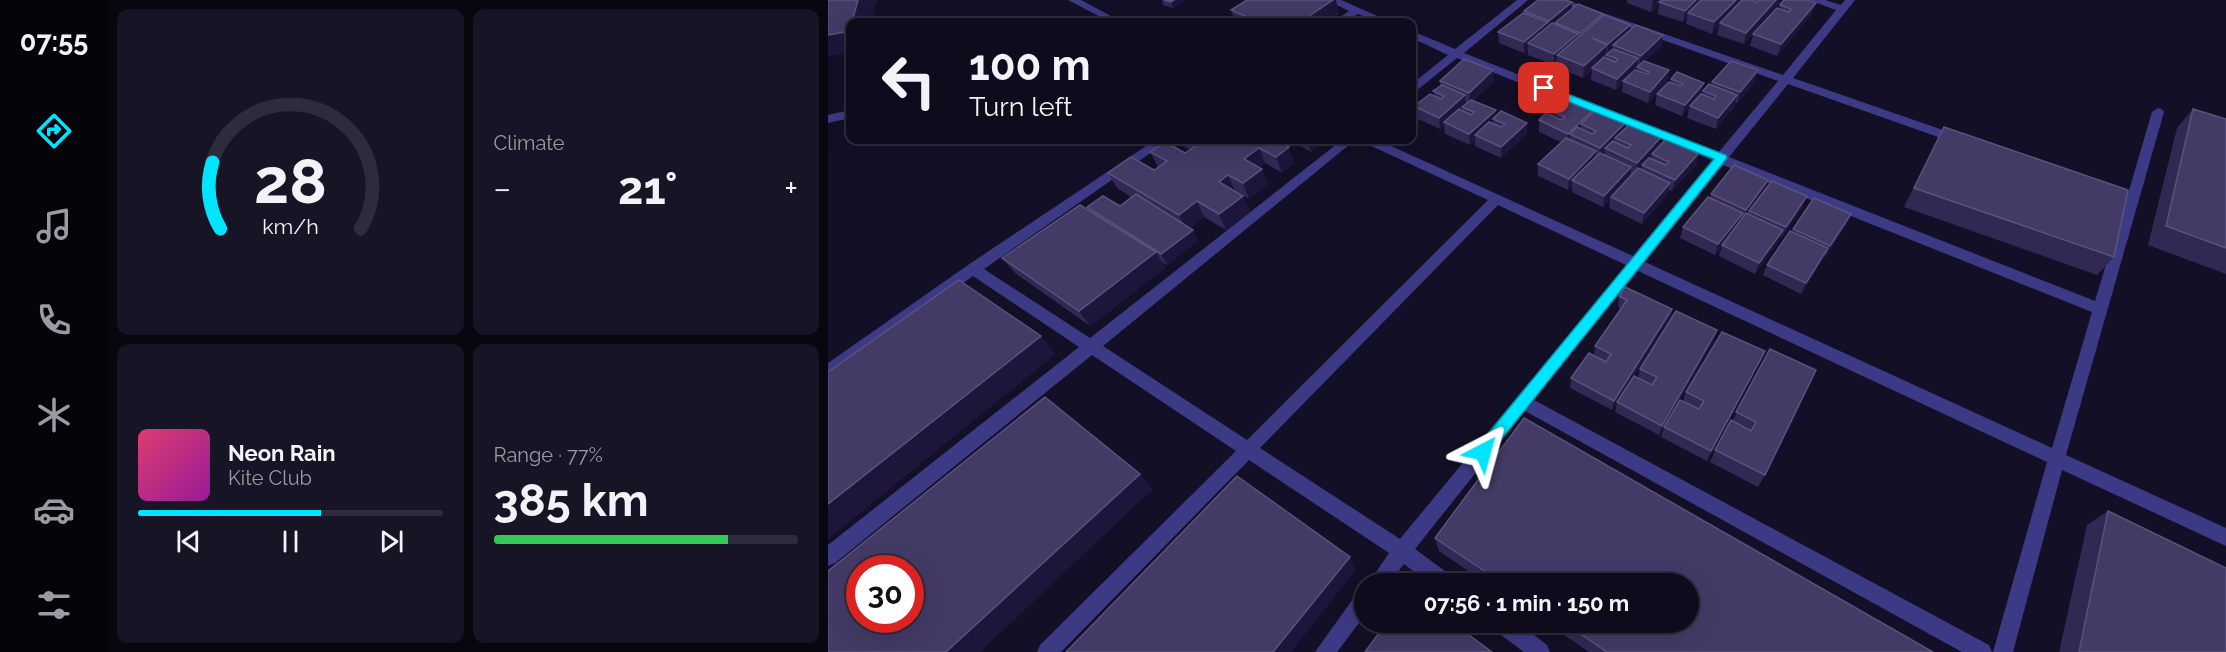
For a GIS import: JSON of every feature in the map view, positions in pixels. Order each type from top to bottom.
[{"type":"street","points":[[1073,0],[1109,18]]},
{"type":"street","points":[[1332,0],[1376,18]]},
{"type":"street","points":[[1416,86],[1523,0]]},
{"type":"street","points":[[1556,0],[1975,146]]},
{"type":"street","points":[[1814,0],[1846,4]]},
{"type":"street","points":[[1385,573],[1846,4]]},
{"type":"street","points":[[1344,18],[1357,10]]},
{"type":"street","points":[[1416,36],[1456,54],[2100,309]]},
{"type":"street","points":[[2003,652],[2158,112]]},
{"type":"street","points":[[828,119],[846,115]]},
{"type":"street","points":[[828,372],[973,269],[1157,144]]},
{"type":"street","points":[[828,557],[1344,144]]},
{"type":"street","points":[[1378,144],[2226,537]]},
{"type":"street","points":[[2099,188],[2132,200]]},
{"type":"street","points":[[1047,652],[1497,199]]},
{"type":"street","points":[[973,269],[1402,551],[1431,573]]},
{"type":"street","points":[[1523,402],[1982,652]]},
{"type":"street","points":[[1325,652],[1354,614]]},
{"type":"street","points":[[1515,633],[1540,652]]},
{"type":"building","points":[[828,0],[858,0],[853,18],[846,18],[846,32],[828,35]]},
{"type":"building","points":[[1247,0],[1333,0],[1306,18],[1245,18],[1247,17],[1231,10]]},
{"type":"building","points":[[1538,0],[1572,2],[1549,21],[1524,11]]},
{"type":"building","points":[[1662,0],[1696,0],[1685,11],[1659,2]]},
{"type":"building","points":[[1701,0],[1736,0],[1714,22],[1688,13]]},
{"type":"building","points":[[1742,0],[1756,2],[1776,0],[1746,33],[1720,23]]},
{"type":"building","points":[[1784,0],[1807,0],[1816,3],[1781,44],[1753,34],[1777,8],[1789,12],[1791,9],[1780,5]]},
{"type":"building","points":[[1578,4],[1603,14],[1580,33],[1555,23]]},
{"type":"building","points":[[1523,13],[1548,22],[1524,42],[1498,32]]},
{"type":"building","points":[[1604,15],[1630,25],[1608,44],[1592,38],[1607,45],[1584,66],[1557,55]]},
{"type":"building","points":[[1552,23],[1578,34],[1554,54],[1528,43]]},
{"type":"building","points":[[1636,25],[1663,35],[1641,56],[1613,45]]},
{"type":"building","points":[[1613,49],[1638,58],[1617,79],[1592,68],[1604,57],[1615,62],[1618,59],[1606,55]]},
{"type":"building","points":[[1464,59],[1493,70],[1469,93],[1440,81]]},
{"type":"building","points":[[1644,61],[1669,70],[1650,92],[1623,81],[1635,70],[1647,74],[1649,72],[1637,67]]},
{"type":"building","points":[[1731,61],[1758,70],[1740,92],[1712,82]]},
{"type":"building","points":[[1677,72],[1704,83],[1685,105],[1657,94],[1669,82],[1681,86],[1683,84],[1671,79]]},
{"type":"building","points":[[1709,84],[1737,95],[1718,118],[1690,106],[1701,94],[1714,99],[1716,96],[1703,91]]},
{"type":"building","points":[[1442,85],[1465,95],[1439,118],[1416,107],[1416,104],[1430,94],[1441,99],[1444,96],[1433,91]]},
{"type":"building","points":[[1565,97],[1593,110],[1568,134],[1539,120],[1546,113],[1561,120],[1565,117],[1550,111]]},
{"type":"building","points":[[1471,100],[1496,110],[1469,134],[1444,122],[1459,109],[1471,115],[1474,112],[1462,107]]},
{"type":"building","points":[[2193,109],[2226,119],[2226,248],[2166,226]]},
{"type":"building","points":[[1595,110],[1625,123],[1600,148],[1570,134],[1577,127],[1592,134],[1596,131],[1581,124]]},
{"type":"building","points":[[1501,111],[1527,123],[1501,147],[1475,135],[1489,122],[1501,127],[1505,124],[1493,119]]},
{"type":"building","points":[[1630,124],[1661,137],[1637,163],[1605,148],[1613,141],[1628,148],[1631,145],[1615,138]]},
{"type":"building","points":[[1944,127],[2128,190],[2114,257],[1914,188]]},
{"type":"building","points":[[1566,138],[1596,151],[1569,179],[1538,164]]},
{"type":"building","points":[[1666,139],[1698,154],[1675,180],[1642,165],[1649,158],[1666,165],[1669,162],[1652,154]]},
{"type":"building","points":[[1162,144],[1169,144],[1185,153],[1198,144],[1283,144],[1289,147],[1276,157],[1259,148],[1244,159],[1262,169],[1243,183],[1228,175],[1219,182],[1243,196],[1219,214],[1197,201],[1179,215],[1108,173],[1131,157],[1154,170],[1167,161],[1150,152]]},
{"type":"building","points":[[1600,153],[1631,167],[1604,196],[1572,180]]},
{"type":"building","points":[[1734,165],[1768,180],[1746,210],[1711,194]]},
{"type":"building","points":[[1638,168],[1670,183],[1644,213],[1611,197]]},
{"type":"building","points":[[1772,181],[1807,196],[1786,227],[1749,211]]},
{"type":"building","points":[[1136,194],[1193,230],[1161,254],[1087,207],[1103,196],[1120,206]]},
{"type":"building","points":[[1708,197],[1743,213],[1718,244],[1683,227]]},
{"type":"building","points":[[1814,198],[1851,214],[1830,246],[1793,229]]},
{"type":"building","points":[[1080,205],[1156,252],[1079,311],[1002,258]]},
{"type":"building","points":[[1746,213],[1783,230],[1759,263],[1722,245]]},
{"type":"building","points":[[1790,231],[1828,248],[1806,283],[1767,265]]},
{"type":"building","points":[[959,280],[1041,336],[828,504],[828,372]]},
{"type":"building","points":[[1625,287],[1672,309],[1614,401],[1571,378],[1589,353],[1606,362],[1611,354],[1595,346],[1627,300],[1619,296]]},
{"type":"building","points":[[1676,311],[1717,330],[1662,426],[1617,402],[1634,376],[1652,385],[1657,377],[1640,369]]},
{"type":"building","points":[[1722,332],[1765,351],[1711,451],[1664,427],[1680,400],[1699,409],[1704,401],[1686,392]]},
{"type":"building","points":[[1770,349],[1816,370],[1765,475],[1715,450],[1731,420],[1751,431],[1756,422],[1736,412]]},
{"type":"building","points":[[1045,397],[1140,474],[946,652],[828,652],[828,571],[846,557],[846,633],[924,633],[924,555],[848,555]]},
{"type":"building","points":[[1524,418],[1933,652],[1607,652],[1579,633],[1699,633],[1699,573],[1488,573],[1435,538]]},
{"type":"building","points":[[1237,476],[1350,557],[1273,652],[1066,652]]},
{"type":"building","points":[[2108,511],[2226,568],[2226,652],[2079,652]]},
{"type":"building","points":[[1379,633],[1466,633],[1492,652],[1365,652]]},
{"type":"route","points":[[1483,452],[1722,158],[1544,88]]}]
